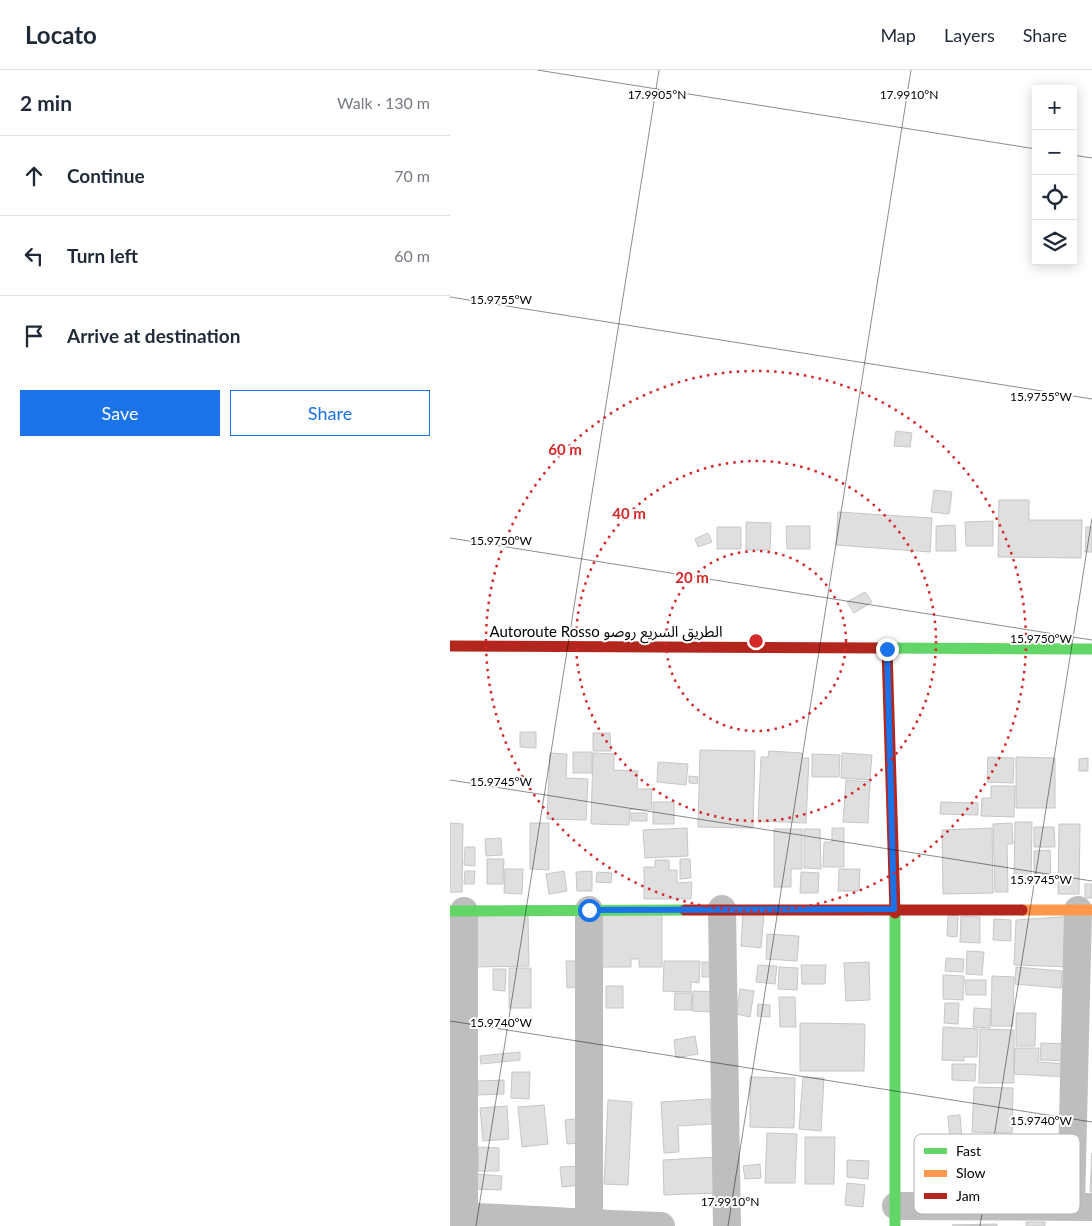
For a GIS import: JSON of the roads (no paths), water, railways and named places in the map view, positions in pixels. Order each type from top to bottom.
[{"type":"main road","name":"Autoroute Rosso الطريق السريع روصو","points":[[450,646],[1092,649]]},
{"type":"main road","points":[[887,649],[894,909],[896,1216]]},
{"type":"main road","points":[[457,911],[722,909],[1085,910]]},
{"type":"street","points":[[722,909],[726,1226]]},
{"type":"street","points":[[589,910],[589,1225]]},
{"type":"street","points":[[1081,1207],[1085,910]]},
{"type":"street","points":[[457,911],[457,1216],[496,1217],[589,1225],[661,1226]]},
{"type":"street","points":[[896,1216],[937,1214]]}]
